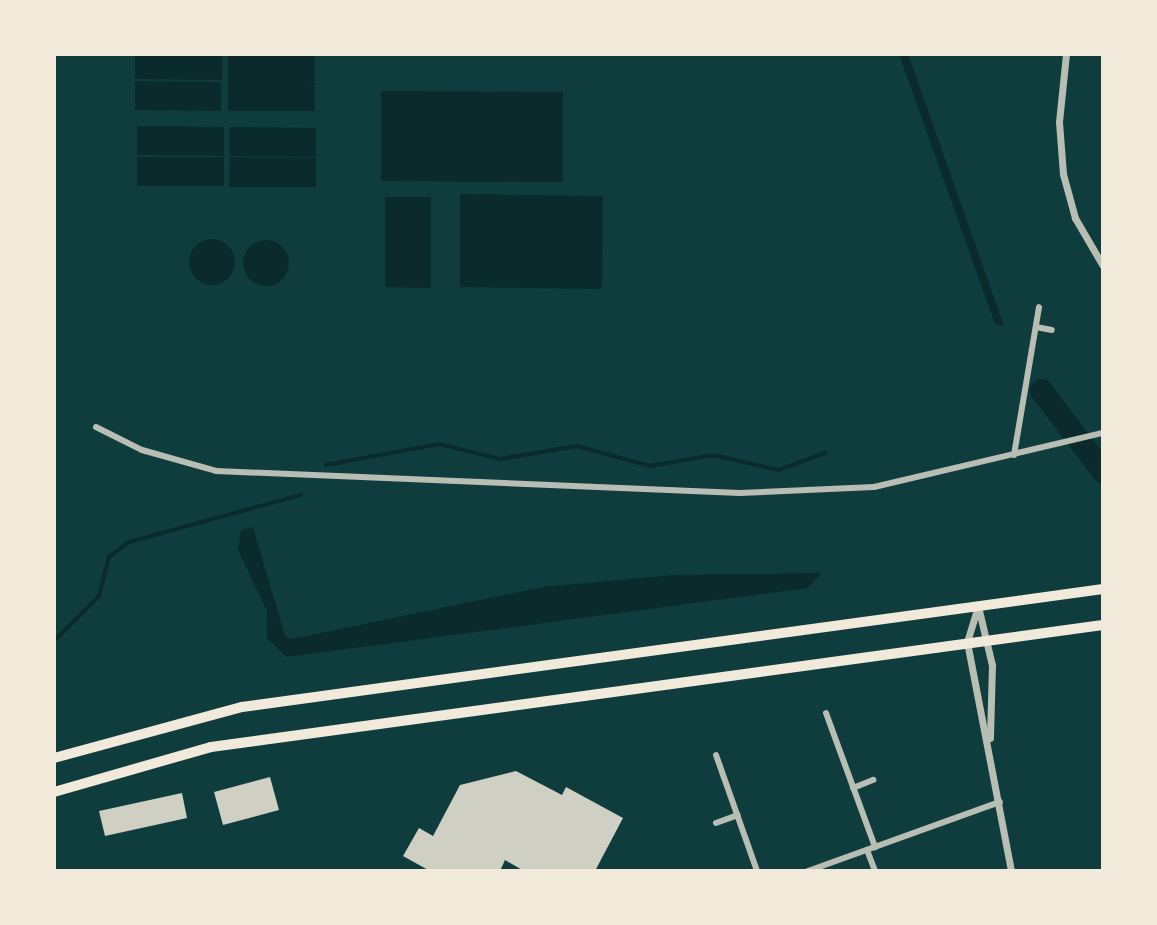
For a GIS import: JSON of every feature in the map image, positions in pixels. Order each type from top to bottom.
[{"type":"highway","points":[[54,758],[242,707],[1103,589]]},
{"type":"highway","points":[[54,792],[211,747],[1103,625]]},
{"type":"street","points":[[1066,54],[1059,122],[1063,174],[1075,218],[1103,266]]},
{"type":"street","points":[[1014,455],[1039,307]]},
{"type":"street","points":[[1036,327],[1052,330]]},
{"type":"street","points":[[96,427],[142,450],[216,471],[740,493],[874,487],[1103,433]]},
{"type":"street","points":[[978,606],[989,639],[989,750]]},
{"type":"street","points":[[978,606],[967,642],[1000,802],[1011,871]]},
{"type":"street","points":[[825,713],[853,788],[875,871]]},
{"type":"street","points":[[716,755],[757,871]]},
{"type":"street","points":[[853,788],[873,780]]},
{"type":"street","points":[[808,871],[1000,802]]},
{"type":"street","points":[[716,824],[738,815]]},
{"type":"water","points":[[135,54],[222,54],[222,80],[135,79]]},
{"type":"water","points":[[228,54],[315,54],[315,81],[301,82],[315,82],[315,111],[228,111]]},
{"type":"water","points":[[899,54],[908,54],[1004,326],[995,324]]},
{"type":"water","points":[[135,81],[221,82],[221,111],[135,110]]},
{"type":"water","points":[[381,91],[563,92],[563,182],[381,181]]},
{"type":"water","points":[[137,126],[224,127],[224,156],[137,155]]},
{"type":"water","points":[[229,127],[316,128],[316,157],[229,156]]},
{"type":"water","points":[[137,157],[224,157],[224,186],[137,186]]},
{"type":"water","points":[[230,157],[316,158],[316,187],[229,187]]},
{"type":"water","points":[[460,194],[603,196],[602,289],[460,287]]},
{"type":"water","points":[[385,197],[431,197],[431,288],[385,287]]},
{"type":"water","points":[[212,239],[228,246],[235,262],[228,278],[212,285],[196,278],[189,262],[196,246]]},
{"type":"water","points":[[266,240],[282,247],[289,263],[282,279],[266,286],[250,279],[243,263],[250,247]]},
{"type":"water","points":[[253,527],[285,636],[292,639],[543,587],[674,575],[822,573],[808,588],[286,657],[267,638],[267,611],[238,550],[241,531]]},
{"type":"building","points":[[516,771],[562,795],[566,787],[623,818],[595,871],[524,871],[505,860],[500,871],[430,871],[403,856],[419,828],[433,836],[460,785]]},
{"type":"building","points":[[270,777],[279,810],[223,825],[214,792]]},
{"type":"building","points":[[182,793],[187,818],[105,836],[99,811]]},
{"type":"waterway","points":[[1041,390],[1103,472]]},
{"type":"waterway","points":[[326,465],[439,444],[500,459],[577,446],[650,466],[713,455],[779,470],[825,453]]},
{"type":"waterway","points":[[54,641],[99,596],[109,557],[129,542],[301,495]]}]
